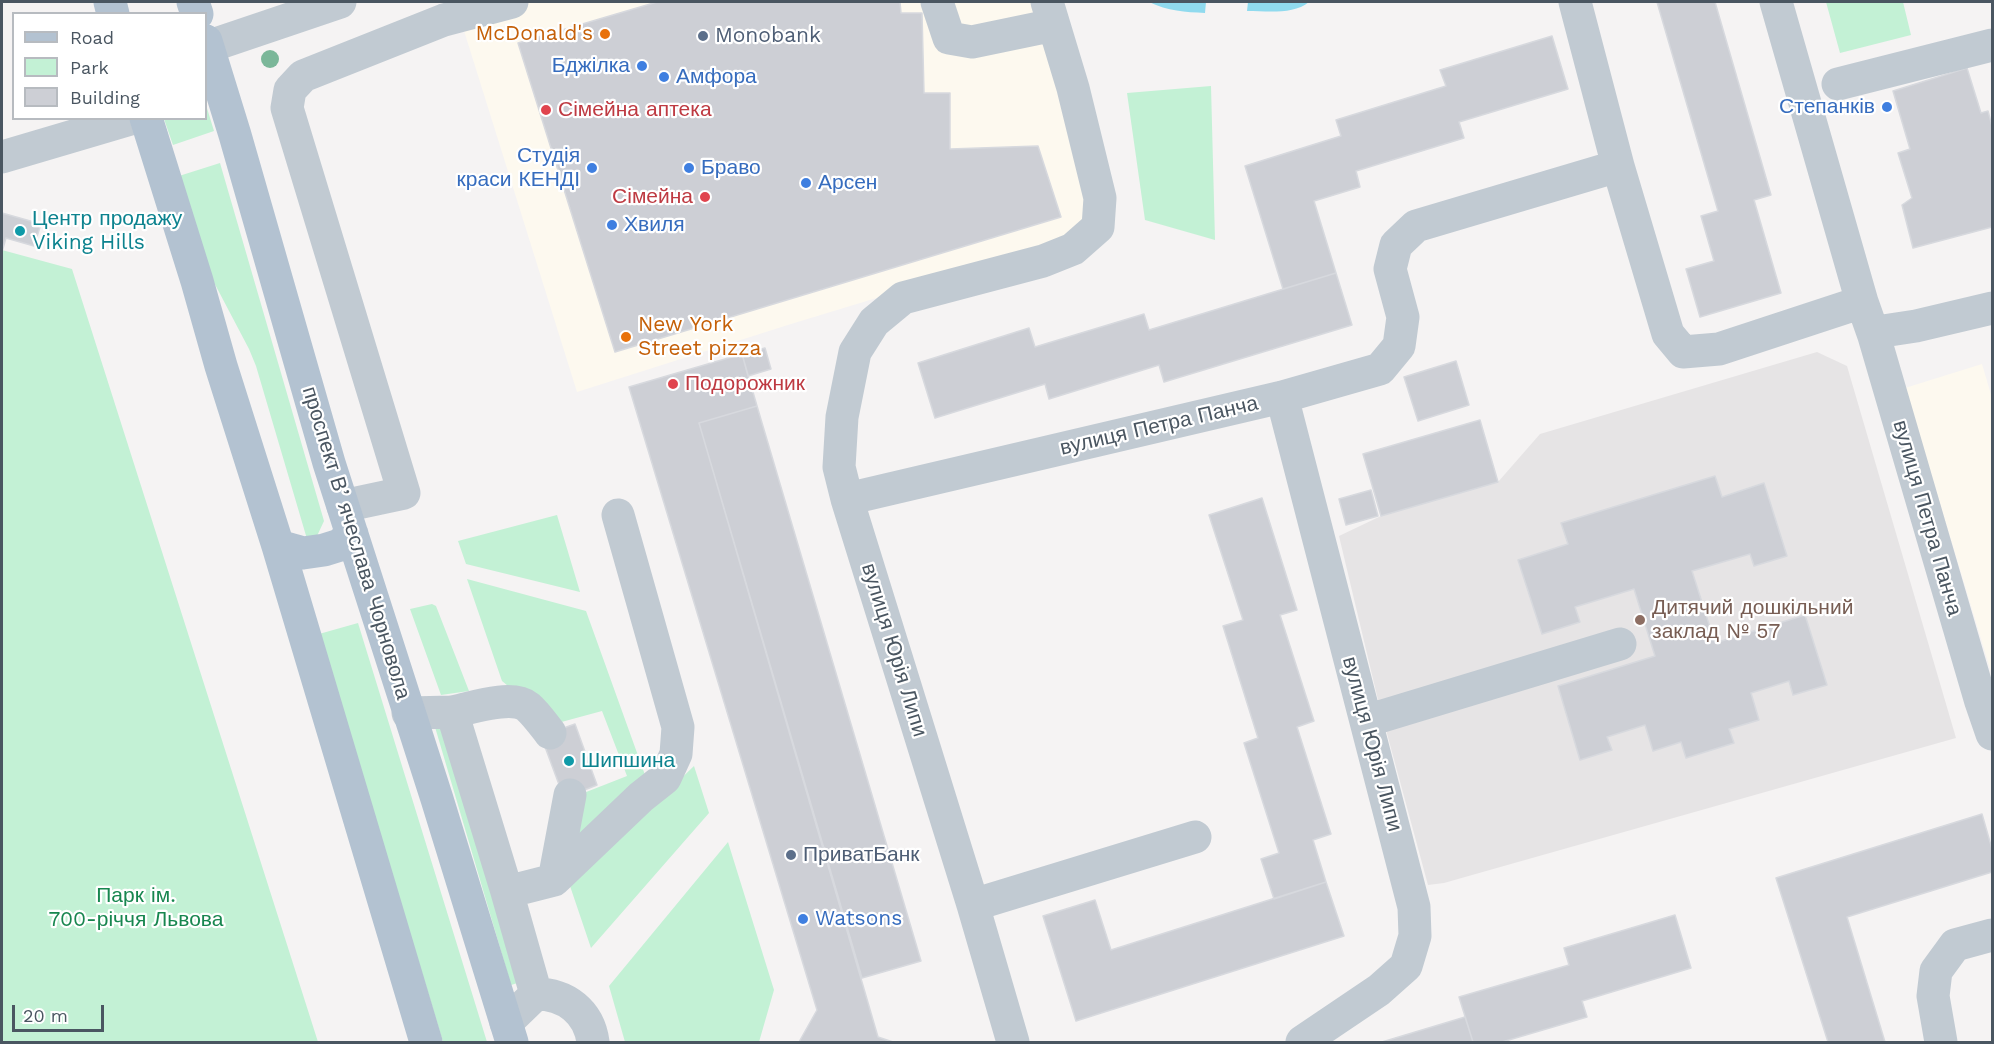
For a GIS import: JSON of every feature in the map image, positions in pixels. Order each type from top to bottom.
[{"type":"main road","name":"проспект Вʼячеслава Чорновола","points":[[207,47],[235,135],[347,520],[437,799],[509,1033]]},
{"type":"main road","points":[[147,120],[197,281],[220,366],[278,546],[426,1042]]},
{"type":"main road","points":[[278,546],[303,553],[340,545],[347,520]]},
{"type":"street","points":[[207,44],[340,2]]},
{"type":"street","points":[[347,520],[404,493],[287,108],[290,90],[303,76],[444,20],[512,2]]},
{"type":"street","points":[[847,499],[839,467],[842,417],[855,352],[874,322],[903,298],[1043,261],[1073,249],[1098,227],[1100,198],[1073,88],[1051,13],[972,42],[949,38],[937,2]]},
{"type":"street","points":[[1575,2],[1618,166],[1668,334],[1683,352],[1719,349],[1862,302]]},
{"type":"street","name":"вулиця Петра Панча","points":[[1776,2],[1862,302],[1992,734]]},
{"type":"street","points":[[1838,84],[1992,45]]},
{"type":"street","points":[[1798,78],[1921,46]]},
{"type":"street","points":[[2,157],[127,120]]},
{"type":"street","name":"вулиця Петра Панча","points":[[847,499],[1282,397],[1380,369],[1399,346],[1403,317],[1390,269],[1396,245],[1416,226],[1618,166]]},
{"type":"street","points":[[1874,336],[1883,332],[1992,308]]},
{"type":"street","name":"вулиця Юрія Липи","points":[[1282,397],[1414,907],[1415,936],[1406,966],[1379,990],[1302,1042]]},
{"type":"street","name":"вулиця Юрія Липи","points":[[847,499],[1013,1042]]},
{"type":"street","points":[[507,892],[554,880],[641,797],[665,778],[676,754],[678,727],[618,515]]},
{"type":"street","points":[[1366,721],[1620,644]]},
{"type":"street","points":[[408,713],[452,712],[497,703],[520,702],[529,708],[550,733]]},
{"type":"street","points":[[452,712],[536,994]]},
{"type":"street","points":[[554,880],[570,795]]},
{"type":"street","points":[[973,905],[1195,837]]},
{"type":"street","points":[[1941,1042],[1933,996],[1936,971],[1955,945],[1992,935]]},
{"type":"street","points":[[509,1033],[536,994]]},
{"type":"street","points":[[536,994],[549,994],[563,998],[575,1007],[583,1015],[593,1042]]},
{"type":"shaded area","name":"Арсен","points":[[455,2],[1035,2],[1091,199],[1085,227],[1064,241],[577,392]]},
{"type":"shaded area","name":"Дитячий дошкільний заклад № 57","points":[[1817,352],[1847,366],[1956,738],[1444,883],[1428,885],[1379,704],[1339,536],[1381,516],[1498,482],[1540,434]]},
{"type":"shaded area","points":[[1982,364],[1992,398],[1992,675],[1905,388]]},
{"type":"green space","points":[[1826,2],[1903,2],[1911,35],[1840,53]]},
{"type":"green space","points":[[1211,86],[1215,240],[1145,220],[1127,93]]},
{"type":"green space","points":[[207,108],[214,131],[173,145],[164,120],[207,120]]},
{"type":"green space","points":[[220,163],[324,521],[317,536],[307,539],[256,366],[208,271],[179,176]]},
{"type":"green space","name":"Парк ім. 700-річчя Львова","points":[[2,250],[72,269],[318,1042],[2,1042]]},
{"type":"green space","points":[[557,515],[580,592],[466,564],[458,541]]},
{"type":"green space","points":[[467,579],[586,611],[645,775],[572,842],[576,796],[627,776],[602,711],[554,724],[502,681]]},
{"type":"green space","points":[[432,604],[436,606],[469,691],[441,695],[410,609]]},
{"type":"green space","points":[[358,623],[487,1042],[443,1042],[319,634]]},
{"type":"green space","points":[[449,722],[524,981],[511,985],[435,727]]},
{"type":"green space","points":[[694,766],[709,813],[591,948],[570,886]]},
{"type":"green space","points":[[728,842],[774,990],[759,1042],[625,1042],[609,986]]},
{"type":"water","points":[[1149,2],[1206,2],[1205,13],[1170,9]]},
{"type":"water","points":[[1248,2],[1309,2],[1288,11],[1271,12],[1247,11]]},
{"type":"building","name":"Арсен","points":[[657,2],[900,2],[901,13],[922,13],[924,93],[950,93],[950,149],[1038,146],[1061,217],[615,352],[518,43]]},
{"type":"building","points":[[1657,2],[1715,2],[1771,195],[1754,200],[1781,293],[1700,317],[1686,269],[1714,261],[1701,216],[1718,211]]},
{"type":"building","points":[[1552,36],[1568,89],[1459,122],[1464,138],[1356,171],[1360,187],[1314,201],[1336,273],[1283,289],[1245,166],[1341,136],[1336,120],[1446,86],[1440,70]]},
{"type":"building","points":[[1967,68],[1981,113],[1988,111],[1992,126],[1992,227],[1913,248],[1902,205],[1912,198],[1898,153],[1910,149],[1893,91]]},
{"type":"building","name":"Центр продажу Viking Hills","points":[[2,213],[41,224],[34,246],[6,238],[2,252]]},
{"type":"building","points":[[1336,273],[1352,325],[1164,382],[1159,365],[1049,399],[1045,384],[935,418],[918,363],[1029,328],[1035,347],[1144,314],[1149,330]]},
{"type":"building","points":[[765,348],[771,369],[748,376],[742,354]]},
{"type":"building","points":[[742,354],[757,406],[699,423],[878,1037],[893,1042],[799,1042],[817,1010],[629,387]]},
{"type":"building","points":[[1456,361],[1469,405],[1418,421],[1404,377]]},
{"type":"building","points":[[757,406],[921,961],[862,978],[699,423]]},
{"type":"building","points":[[1480,420],[1498,482],[1381,516],[1363,454]]},
{"type":"building","points":[[1715,476],[1722,497],[1764,483],[1787,556],[1754,566],[1750,554],[1692,571],[1715,643],[1805,615],[1827,685],[1793,695],[1789,681],[1751,693],[1759,720],[1729,729],[1734,743],[1686,758],[1681,742],[1653,751],[1645,725],[1607,737],[1612,750],[1580,760],[1558,686],[1655,656],[1634,589],[1575,607],[1580,622],[1542,634],[1518,560],[1568,544],[1561,523]]},
{"type":"building","points":[[1371,490],[1378,516],[1346,525],[1339,499]]},
{"type":"building","points":[[1262,498],[1297,610],[1280,615],[1314,721],[1297,727],[1331,834],[1313,840],[1326,882],[1274,899],[1261,859],[1279,853],[1244,743],[1258,738],[1223,626],[1243,620],[1209,515]]},
{"type":"building","name":"Шипшина","points":[[575,724],[597,785],[564,798],[541,736]]},
{"type":"building","points":[[1982,814],[1992,849],[1992,872],[1847,917],[1885,1042],[1828,1042],[1776,878]]},
{"type":"building","points":[[1326,882],[1344,936],[1076,1021],[1043,916],[1095,900],[1111,950]]},
{"type":"building","points":[[1675,915],[1691,968],[1582,1001],[1587,1017],[1502,1042],[1473,1042],[1459,997],[1569,965],[1564,948]]},
{"type":"building","points":[[1465,1017],[1473,1042],[1382,1042]]},
{"type":"place","name":"McDonald's","points":[[605,34]]},
{"type":"place","name":"Monobank","points":[[703,36]]},
{"type":"place","name":"Бджілка","points":[[642,66]]},
{"type":"place","name":"Амфора","points":[[664,77]]},
{"type":"place","name":"Степанків","points":[[1887,107]]},
{"type":"place","name":"Сімейна аптека","points":[[546,110]]},
{"type":"place","name":"Студія краси КЕНДІ","points":[[592,168]]},
{"type":"place","name":"Браво","points":[[689,168]]},
{"type":"place","name":"Арсен","points":[[806,183]]},
{"type":"place","name":"Сімейна","points":[[705,197]]},
{"type":"place","name":"Хвиля","points":[[612,225]]},
{"type":"place","name":"Центр продажу Viking Hills","points":[[20,231]]},
{"type":"place","name":"New York Street pizza","points":[[626,337]]},
{"type":"place","name":"Подорожник","points":[[673,384]]},
{"type":"place","name":"Дитячий дошкільний заклад № 57","points":[[1640,620]]},
{"type":"place","name":"Шипшина","points":[[569,761]]},
{"type":"place","name":"ПриватБанк","points":[[791,855]]},
{"type":"place","name":"Watsons","points":[[803,919]]}]
